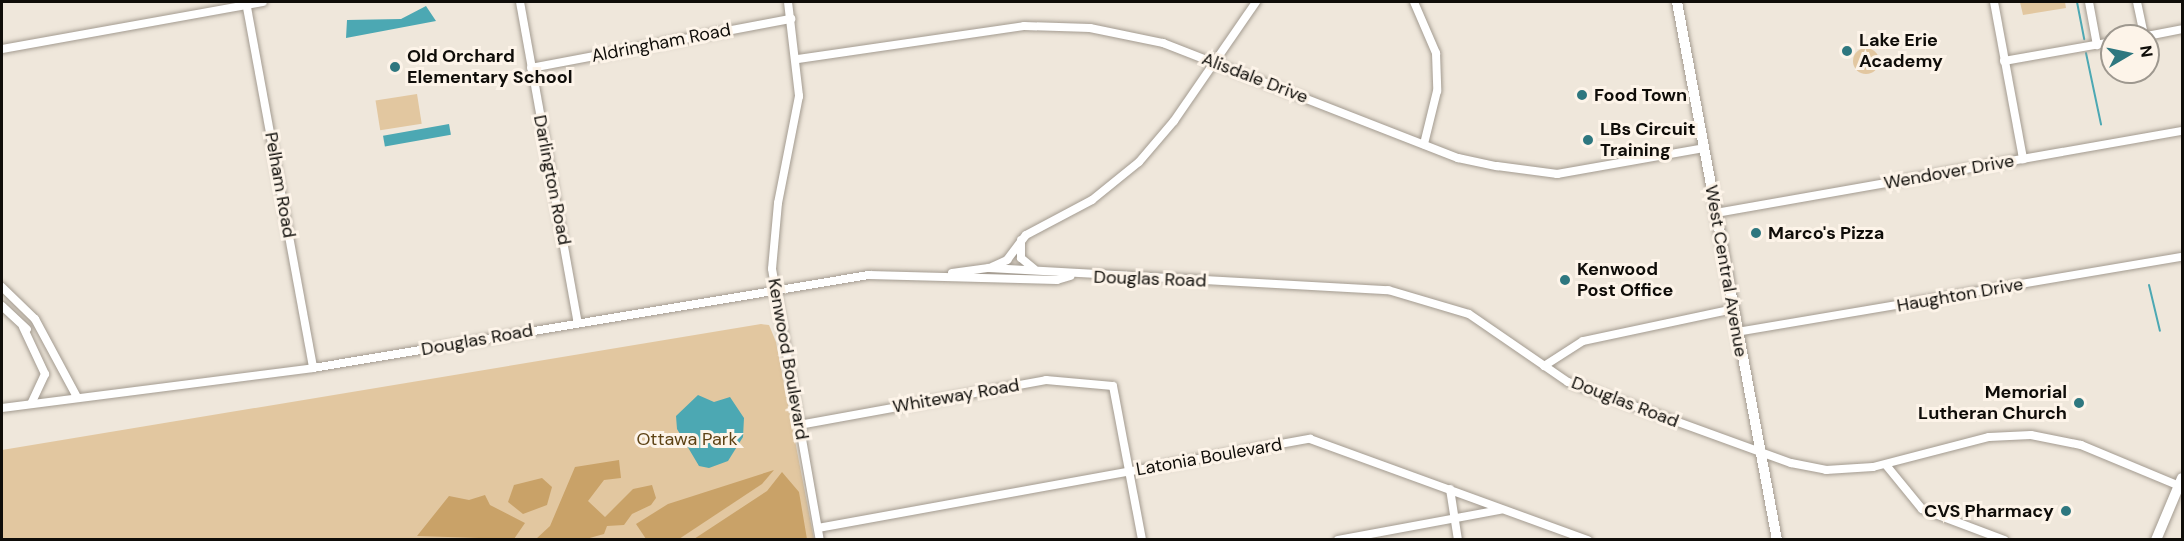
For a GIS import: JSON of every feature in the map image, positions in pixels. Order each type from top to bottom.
[{"type":"main road","name":"West Central Avenue","points":[[1677,2],[1777,540]]},
{"type":"main road","points":[[2156,540],[2181,484]]},
{"type":"street","points":[[2,49],[246,3],[262,2]]},
{"type":"street","name":"Darlington Road","points":[[520,2],[578,323]]},
{"type":"street","name":"Kenwood Boulevard","points":[[788,2],[798,59],[796,127],[774,228],[774,290],[820,540]]},
{"type":"street","points":[[989,268],[1007,260],[1021,240],[1092,200],[1139,162],[1174,121],[1212,60],[1256,2]]},
{"type":"street","points":[[1414,2],[1436,53],[1437,91],[1424,144]]},
{"type":"street","points":[[1994,2],[2023,159]]},
{"type":"street","points":[[2089,2],[2097,45]]},
{"type":"street","points":[[2137,2],[2142,24]]},
{"type":"street","name":"Pelham Road","points":[[246,3],[313,368]]},
{"type":"street","name":"Aldringham Road","points":[[531,68],[791,19]]},
{"type":"street","name":"Alisdale Drive","points":[[798,59],[1038,26],[1123,34],[1212,60],[1468,160],[1557,174],[1704,148]]},
{"type":"street","points":[[2160,34],[2182,30]]},
{"type":"street","points":[[2004,61],[2100,44]]},
{"type":"street","name":"Wendover Drive","points":[[1716,213],[2182,131]]},
{"type":"street","points":[[1021,240],[1022,258],[1035,270]]},
{"type":"street","name":"Haughton Drive","points":[[1737,332],[2182,256]]},
{"type":"street","name":"Douglas Road","points":[[952,273],[989,268],[1035,270],[1071,276],[1408,293],[1477,319],[1544,366],[1594,392],[1761,452],[1817,469],[1887,465],[1989,437],[2031,435],[2081,445],[2181,484]]},
{"type":"street","name":"Douglas Road","points":[[2,408],[313,368],[883,273],[952,273],[1057,280],[1071,276]]},
{"type":"street","points":[[2,288],[35,319],[39,334],[77,397]]},
{"type":"street","points":[[2,306],[23,327],[45,374],[30,404]]},
{"type":"street","points":[[1544,366],[1583,341],[1733,309]]},
{"type":"street","points":[[23,327],[39,334]]},
{"type":"street","name":"Whiteway Road","points":[[799,425],[1046,380],[1113,386],[1130,471]]},
{"type":"street","name":"Latonia Boulevard","points":[[818,528],[1310,439],[1588,540]]},
{"type":"street","points":[[1887,465],[1922,509],[2004,540]]},
{"type":"street","points":[[1130,471],[1142,540]]},
{"type":"street","points":[[1450,489],[1458,540]]},
{"type":"street","points":[[1338,540],[1502,510]]},
{"type":"green space","points":[[2020,2],[2065,2],[2066,8],[2023,15]]},
{"type":"green space","points":[[1866,48],[1875,52],[1879,61],[1875,70],[1866,74],[1857,70],[1853,61],[1857,52]]},
{"type":"green space","points":[[417,94],[422,124],[380,130],[376,101]]},
{"type":"green space","name":"Ottawa Park","points":[[761,324],[769,325],[776,342],[814,539],[2,540],[2,450]]},
{"type":"shaded area","points":[[619,460],[621,478],[604,480],[588,501],[605,517],[633,489],[652,485],[656,498],[651,505],[632,514],[624,525],[607,526],[604,534],[586,539],[536,539],[550,526],[575,467]]},
{"type":"shaded area","points":[[774,470],[762,484],[679,539],[646,539],[636,524],[668,504]]},
{"type":"shaded area","points":[[782,472],[799,492],[807,539],[694,539],[767,491]]},
{"type":"shaded area","points":[[542,478],[552,487],[547,505],[523,514],[508,502],[514,485]]},
{"type":"shaded area","points":[[485,495],[490,505],[525,523],[514,539],[417,536],[449,496],[469,500]]},
{"type":"water","points":[[426,6],[436,21],[346,38],[347,20],[401,19]]},
{"type":"water","points":[[449,124],[451,135],[385,146],[383,136]]},
{"type":"water","points":[[698,395],[714,402],[730,397],[744,418],[743,437],[728,461],[709,468],[699,466],[677,429],[676,416]]},
{"type":"waterway","points":[[2077,2],[2084,39]]},
{"type":"waterway","points":[[2086,53],[2101,124]]},
{"type":"waterway","points":[[2149,285],[2160,331]]},
{"type":"place","name":"Lake Erie Academy","points":[[1847,51]]},
{"type":"place","name":"Old Orchard Elementary School","points":[[395,67]]},
{"type":"place","name":"Food Town","points":[[1582,95]]},
{"type":"place","name":"LBs Circuit Training","points":[[1588,140]]},
{"type":"place","name":"Marco's Pizza","points":[[1756,233]]},
{"type":"place","name":"Kenwood Post Office","points":[[1565,280]]},
{"type":"place","name":"Memorial Lutheran Church","points":[[2079,403]]},
{"type":"place","name":"CVS Pharmacy","points":[[2066,511]]}]
